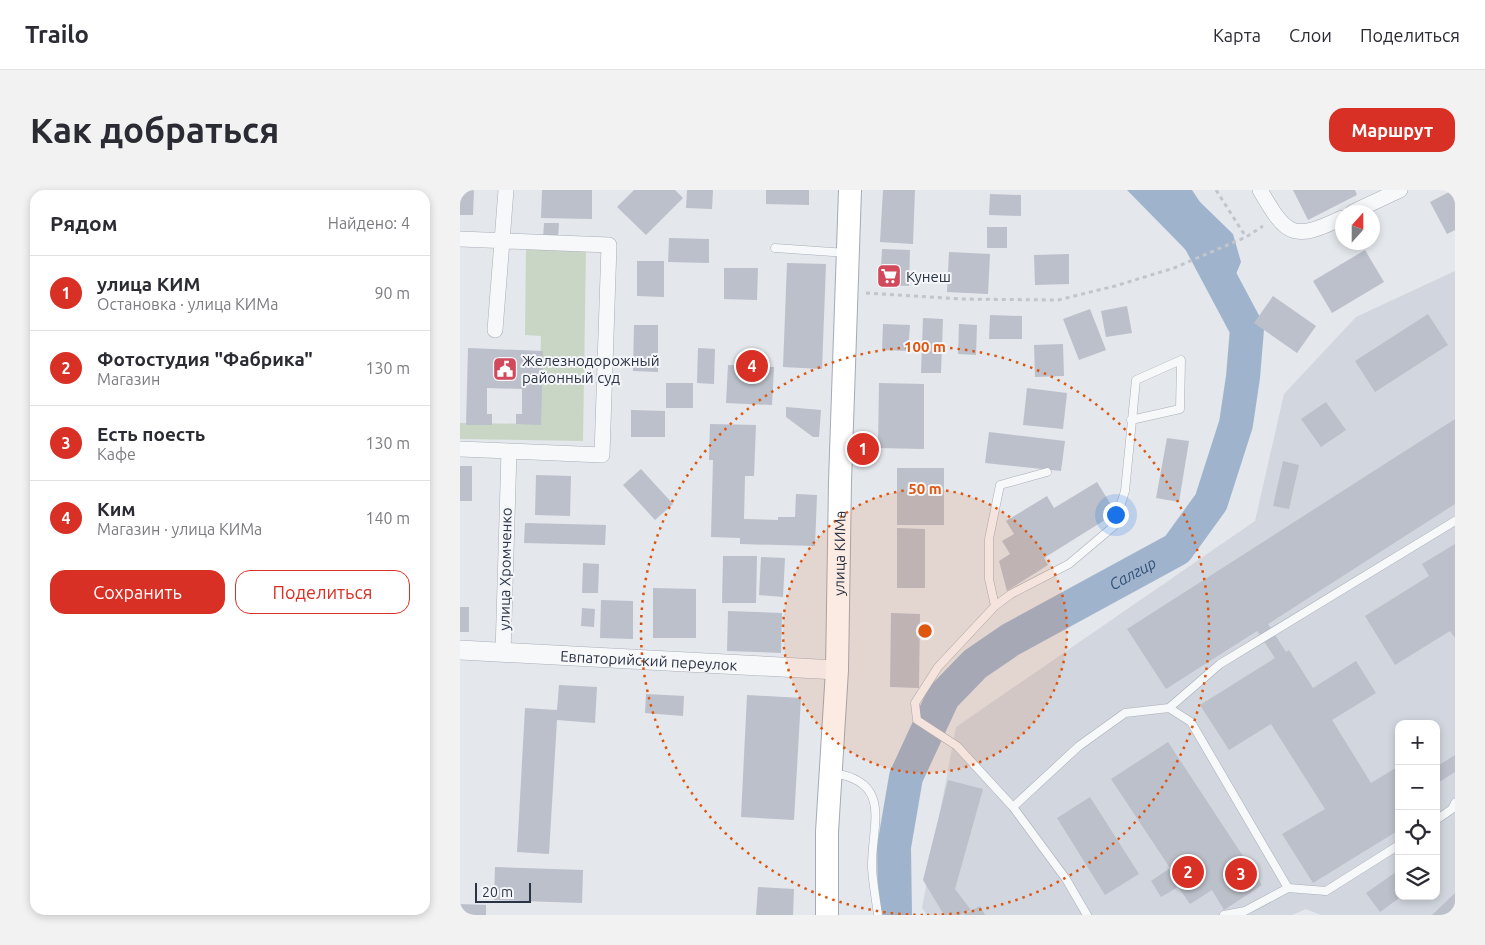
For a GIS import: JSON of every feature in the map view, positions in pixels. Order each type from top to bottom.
[{"type":"main road","name":"улица КИМа","points":[[827,915],[826,832],[837,670],[840,482],[850,190]]},
{"type":"street","points":[[495,330],[506,190]]},
{"type":"street","points":[[1260,190],[1276,218],[1285,226],[1296,231],[1307,232],[1335,221]]},
{"type":"street","points":[[1368,205],[1400,190]]},
{"type":"street","points":[[460,239],[609,245],[602,455],[460,449]]},
{"type":"street","name":"улица Хромченко","points":[[503,653],[509,451]]},
{"type":"street","name":"Евпаторийский переулок","points":[[460,650],[837,670]]},
{"type":"lane","points":[[775,248],[849,254]]},
{"type":"lane","points":[[1087,915],[1066,880],[1013,807],[956,746],[917,720],[916,703],[938,667],[995,606],[1011,594],[1068,564],[1114,526],[1125,491],[1131,420],[1136,380],[1181,360],[1180,409],[1131,420]]},
{"type":"lane","points":[[995,606],[989,579],[989,539],[1000,485],[1047,472]]},
{"type":"lane","points":[[1013,807],[1080,746],[1125,713],[1169,708],[1220,664],[1455,521]]},
{"type":"lane","points":[[1169,708],[1192,722],[1288,888]]},
{"type":"lane","points":[[831,773],[849,776],[869,789],[876,810],[872,868],[878,915]]},
{"type":"lane","points":[[1440,818],[1452,810],[1455,803]]},
{"type":"lane","points":[[1224,915],[1245,911],[1288,888],[1326,891],[1395,848]]},
{"type":"path","points":[[1216,190],[1246,237]]},
{"type":"path","points":[[866,293],[960,300],[1058,300],[1115,286],[1174,268],[1246,237],[1276,218]]},
{"type":"shaded area","points":[[1455,271],[1455,915],[1321,915],[1306,909],[1292,915],[927,915],[922,908],[956,727],[1255,521],[1284,394],[1356,317]]},
{"type":"green space","points":[[526,249],[586,250],[583,441],[460,439],[460,423],[539,424],[541,336],[525,335]]},
{"type":"water","points":[[1127,190],[1192,190],[1200,202],[1233,234],[1241,262],[1228,293]]},
{"type":"building","points":[[460,190],[474,190],[473,215],[460,215]]},
{"type":"building","points":[[542,190],[592,190],[592,219],[541,218]]},
{"type":"building","points":[[634,190],[675,190],[683,198],[646,235],[617,207]]},
{"type":"building","points":[[687,190],[713,190],[712,209],[686,208]]},
{"type":"building","points":[[766,190],[809,190],[809,205],[766,204]]},
{"type":"building","points":[[883,190],[915,190],[913,244],[880,242]]},
{"type":"building","points":[[1293,190],[1355,190],[1357,195],[1308,220]]},
{"type":"building","points":[[1455,190],[1455,230],[1447,234],[1430,202]]},
{"type":"building","points":[[990,194],[1021,195],[1021,216],[989,215]]},
{"type":"building","points":[[544,223],[559,223],[558,239],[543,238]]},
{"type":"building","points":[[987,227],[1007,227],[1007,248],[987,248]]},
{"type":"building","points":[[669,238],[709,239],[709,263],[668,262]]},
{"type":"building","points":[[882,249],[910,250],[909,286],[880,285]]},
{"type":"building","points":[[1365,250],[1384,282],[1332,313],[1313,281]]},
{"type":"building","points":[[949,252],[990,254],[988,294],[947,292]]},
{"type":"building","points":[[1069,254],[1069,284],[1035,285],[1034,255]]},
{"type":"building","points":[[637,261],[664,261],[664,297],[637,296]]},
{"type":"building","points":[[787,263],[826,264],[822,369],[783,367]]},
{"type":"building","points":[[724,268],[758,268],[757,300],[724,299]]},
{"type":"building","points":[[1273,296],[1316,326],[1297,353],[1254,323]]},
{"type":"building","points":[[1127,306],[1132,333],[1106,337],[1101,311]]},
{"type":"building","points":[[1090,309],[1106,350],[1079,360],[1063,319]]},
{"type":"building","points":[[1428,314],[1448,345],[1375,392],[1355,361]]},
{"type":"building","points":[[990,315],[1022,316],[1022,339],[989,339]]},
{"type":"building","points":[[923,318],[943,319],[941,373],[921,373]]},
{"type":"building","points":[[883,324],[910,325],[908,351],[882,350]]},
{"type":"building","points":[[959,324],[977,325],[976,355],[958,354]]},
{"type":"building","points":[[634,325],[658,325],[658,372],[633,371]]},
{"type":"building","points":[[1063,344],[1064,376],[1035,377],[1034,345]]},
{"type":"building","name":"Железнодорожный районный суд","points":[[468,348],[543,351],[541,425],[516,424],[516,414],[522,414],[522,389],[487,388],[487,414],[492,414],[492,425],[466,425]]},
{"type":"building","points":[[698,348],[715,349],[714,384],[697,383]]},
{"type":"building","points":[[728,365],[774,367],[772,405],[726,403]]},
{"type":"building","points":[[666,383],[693,383],[693,408],[666,408]]},
{"type":"building","points":[[879,383],[924,384],[924,449],[878,448]]},
{"type":"building","points":[[1027,388],[1067,393],[1063,429],[1023,425]]},
{"type":"building","points":[[1326,402],[1346,430],[1321,447],[1301,419]]},
{"type":"building","points":[[786,407],[821,410],[819,437],[813,437],[786,417]]},
{"type":"building","points":[[631,410],[665,411],[665,437],[631,437]]},
{"type":"building","points":[[1455,419],[1455,504],[1268,624],[1286,652],[1289,650],[1313,688],[1356,661],[1376,693],[1332,720],[1371,783],[1395,768],[1395,832],[1313,883],[1282,834],[1325,809],[1271,724],[1229,750],[1200,705],[1275,658],[1257,631],[1166,689],[1127,629]]},
{"type":"building","points":[[710,424],[756,425],[754,476],[745,476],[744,519],[778,520],[778,517],[795,517],[796,494],[817,495],[815,546],[740,544],[740,538],[711,537],[713,460],[709,460]]},
{"type":"building","points":[[989,432],[1065,441],[1061,471],[985,463]]},
{"type":"building","points":[[1167,438],[1189,441],[1179,502],[1156,498]]},
{"type":"building","points":[[1283,461],[1299,465],[1289,509],[1273,506]]},
{"type":"building","points":[[460,466],[472,466],[472,501],[460,501]]},
{"type":"building","points":[[897,468],[944,468],[944,525],[897,525]]},
{"type":"building","points":[[641,469],[673,504],[655,520],[623,485]]},
{"type":"building","points":[[536,475],[571,476],[570,516],[535,515]]},
{"type":"building","points":[[1097,482],[1116,513],[1044,558],[1048,565],[1007,591],[999,561],[1010,554],[1002,541],[1014,534],[1006,521],[1047,496],[1054,508]]},
{"type":"building","points":[[525,523],[606,525],[605,545],[524,543]]},
{"type":"building","points":[[897,528],[925,529],[925,588],[897,588]]},
{"type":"building","points":[[1455,544],[1455,638],[1450,631],[1395,665],[1365,616],[1429,576],[1422,564]]},
{"type":"building","points":[[723,556],[757,556],[756,603],[722,603]]},
{"type":"building","points":[[761,557],[785,558],[783,597],[759,595]]},
{"type":"building","points":[[583,563],[599,564],[598,593],[582,593]]},
{"type":"building","points":[[653,588],[696,589],[696,638],[653,638]]},
{"type":"building","points":[[601,600],[633,601],[633,639],[600,638]]},
{"type":"building","points":[[460,607],[469,607],[469,632],[460,632]]},
{"type":"building","points":[[582,608],[595,609],[594,627],[581,626]]},
{"type":"building","points":[[728,611],[782,613],[781,653],[727,651]]},
{"type":"building","points":[[891,613],[920,614],[919,688],[890,687]]},
{"type":"building","points":[[559,685],[597,687],[595,723],[557,720],[549,854],[517,852],[525,708],[557,710]]},
{"type":"building","points":[[646,694],[684,696],[683,716],[645,713]]},
{"type":"building","points":[[747,695],[801,698],[794,820],[741,817]]},
{"type":"building","points":[[1168,742],[1262,885],[1224,910],[1212,890],[1190,904],[1178,887],[1161,897],[1151,881],[1170,868],[1111,779]]},
{"type":"building","points":[[1455,755],[1455,772],[1440,781],[1440,764]]},
{"type":"building","points":[[948,780],[983,789],[955,889],[971,910],[960,915],[944,915],[923,880]]},
{"type":"building","points":[[1090,797],[1139,874],[1105,895],[1057,818]]},
{"type":"building","points":[[495,867],[583,870],[582,903],[494,900]]},
{"type":"building","points":[[1395,873],[1396,900],[1380,912],[1366,893]]},
{"type":"building","points":[[758,887],[794,889],[793,915],[756,915]]},
{"type":"building","points":[[1455,893],[1455,915],[1432,915]]},
{"type":"building","points":[[460,904],[486,905],[486,915],[460,915]]},
{"type":"building","points":[[980,906],[985,915],[963,915]]},
{"type":"waterway","name":"Салгир","points":[[895,915],[894,847],[906,777],[943,697],[975,664],[1010,640],[1177,549],[1211,502],[1236,424],[1243,377],[1247,329],[1198,237],[1154,190]]},
{"type":"place","name":"Кунеш","points":[[889,276]]},
{"type":"place","name":"Ким","points":[[752,366]]},
{"type":"place","name":"Железнодорожный районный суд","points":[[505,369]]},
{"type":"place","name":"улица КИМ","points":[[863,449]]},
{"type":"place","name":"Фотостудия \"Фабрика\"","points":[[1188,872]]},
{"type":"place","name":"Есть поесть","points":[[1241,874]]}]
